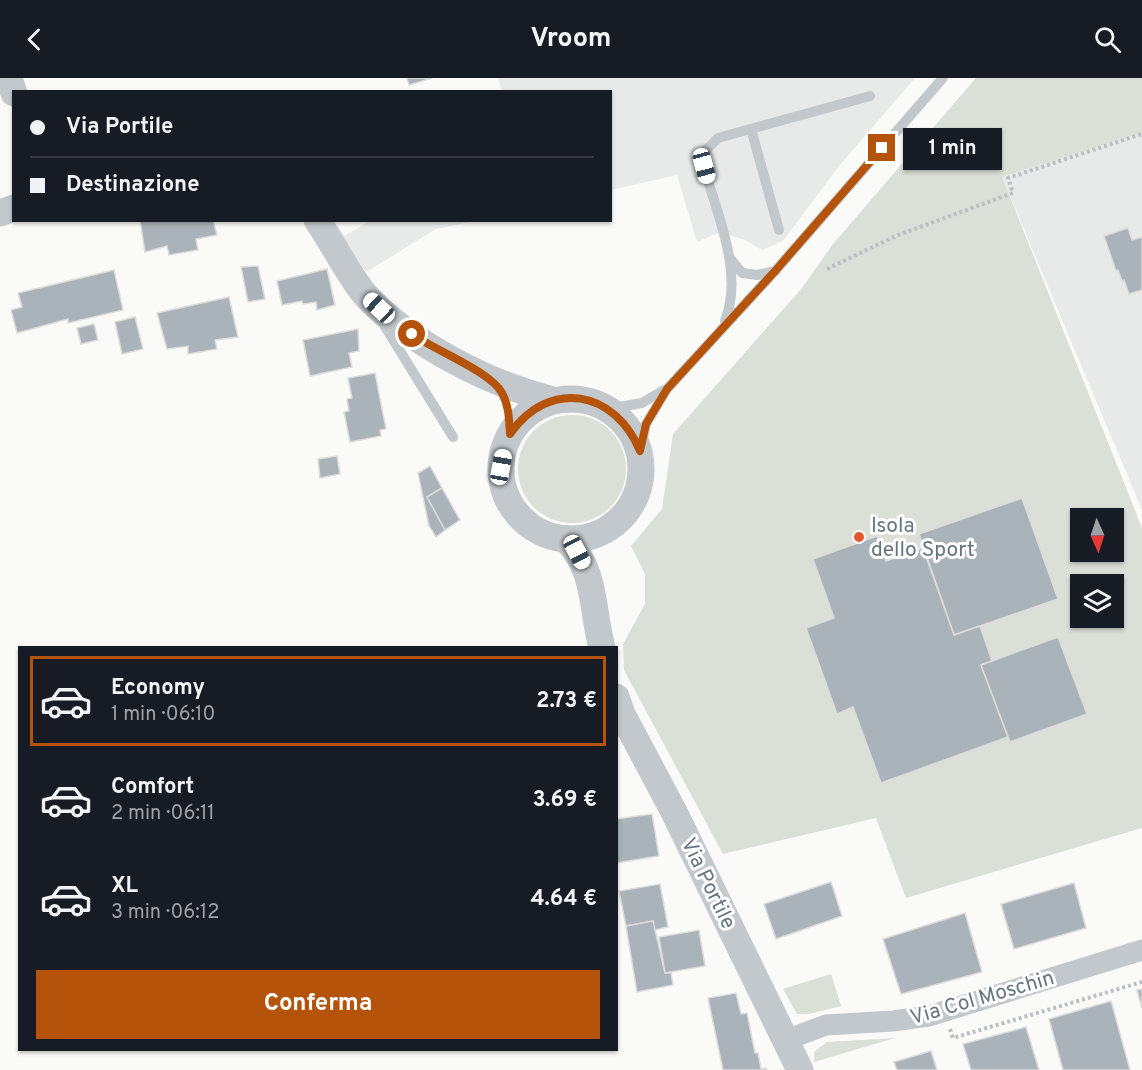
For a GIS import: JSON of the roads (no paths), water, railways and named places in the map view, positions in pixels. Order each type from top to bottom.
[{"type":"street","points":[[318,222],[366,295],[392,320],[431,348],[512,387],[554,400]]},
{"type":"street","points":[[484,374],[501,391],[509,412],[510,434],[501,467],[504,490],[514,510],[530,526],[546,535],[566,539],[585,538],[612,527]]},
{"type":"street","points":[[510,434],[533,410],[554,400],[577,398],[608,409],[618,416],[633,434],[640,451],[642,470],[639,489],[631,506],[612,527],[597,568],[595,604]]},
{"type":"street","points":[[566,539],[588,571],[602,646]]},
{"type":"street","name":"Via Portile","points":[[618,703],[800,1070]]},
{"type":"street","name":"Via Col Moschin","points":[[786,1040],[826,1025],[893,1021],[929,1016],[1142,951]]},
{"type":"lane","points":[[640,451],[646,424],[667,389],[776,270],[943,78]]},
{"type":"lane","points":[[722,328],[732,303],[733,279],[704,166],[706,150],[718,138],[870,96]]},
{"type":"lane","points":[[751,129],[779,230]]},
{"type":"lane","points":[[728,255],[742,273],[757,275],[776,270]]},
{"type":"lane","points":[[366,295],[453,437]]},
{"type":"lane","points":[[608,409],[642,403],[667,389]]},
{"type":"place","name":"Isola dello Sport","points":[[859,537]]}]
